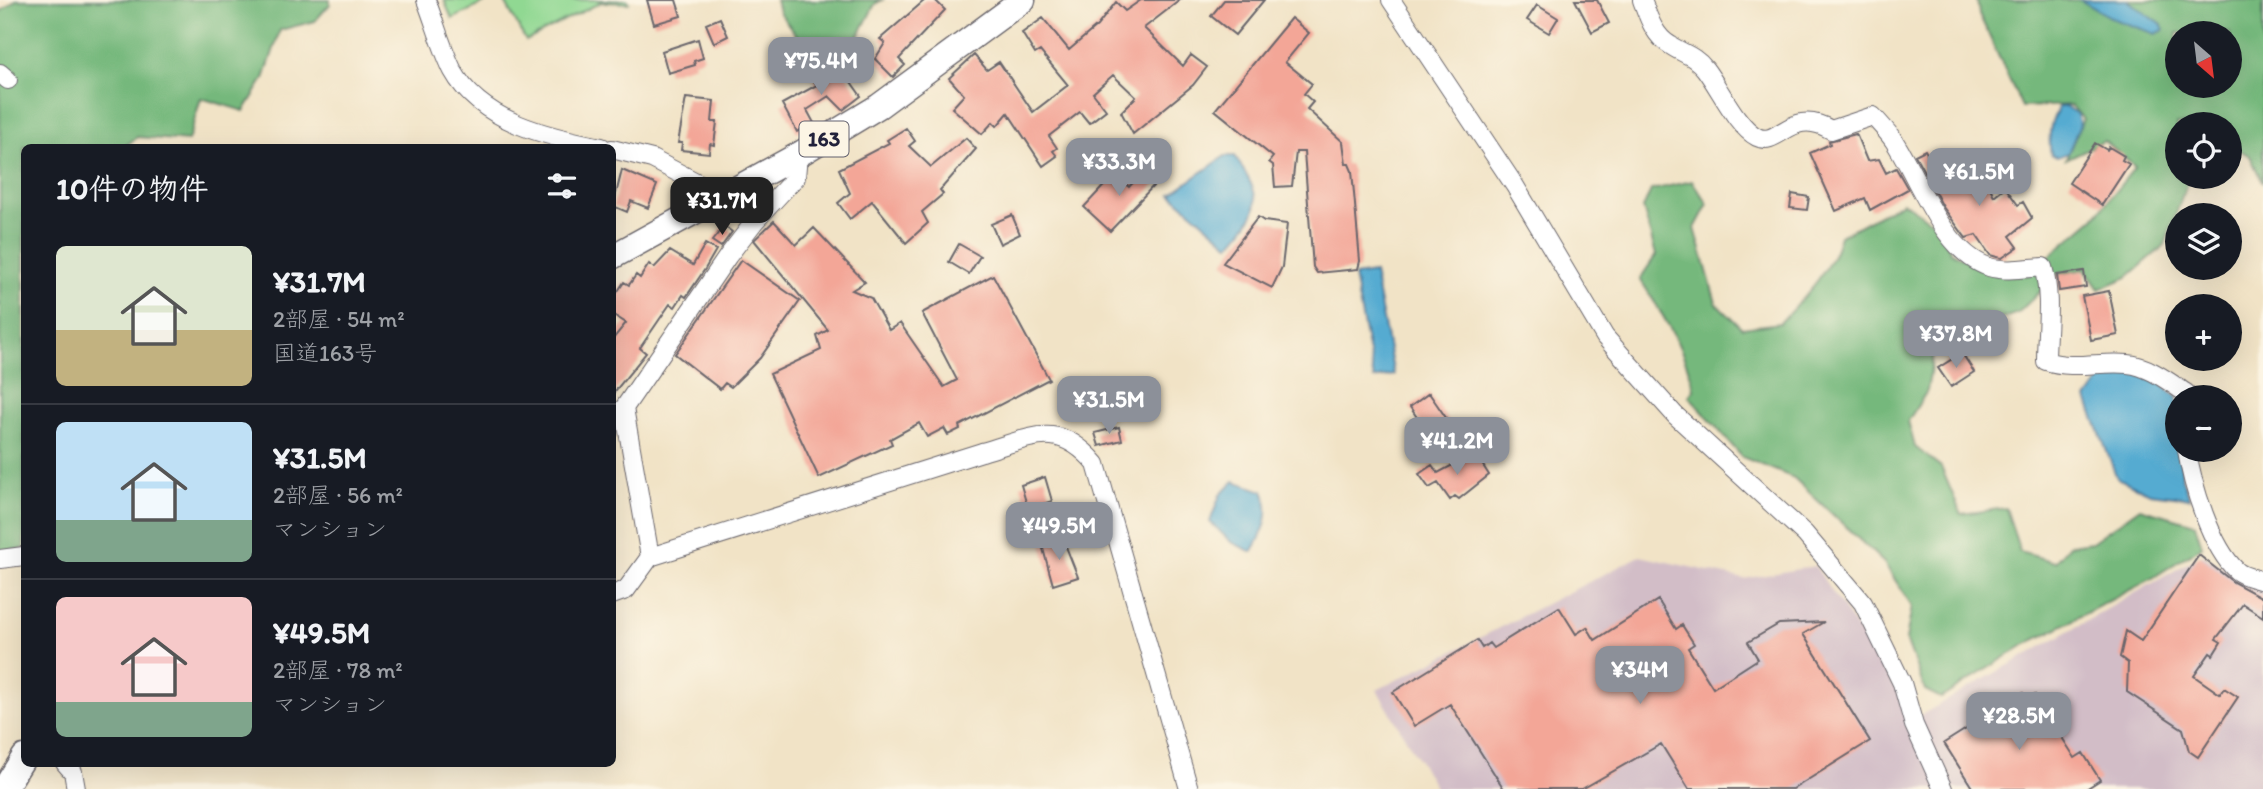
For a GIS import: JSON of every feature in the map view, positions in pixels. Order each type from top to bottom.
[{"type":"highway","name":"163","points":[[616,255],[798,155],[879,106],[1023,0]]},
{"type":"highway","points":[[4,789],[21,762]]},
{"type":"street","points":[[426,0],[454,71],[474,97],[513,122],[561,139],[587,144]]},
{"type":"street","points":[[1391,0],[1514,186],[1605,337],[1675,415],[1805,534],[1863,603],[1902,683],[1914,725],[1943,789]]},
{"type":"street","points":[[1642,0],[1657,33],[1670,46],[1689,52],[1703,66],[1742,125],[1758,138],[1769,138],[1801,121],[1815,121],[1831,130],[1873,116],[1893,139],[1926,200],[1965,255],[1990,267],[2013,270],[2043,267],[2050,292],[2045,316],[2046,362],[2066,367],[2129,364],[2174,385]]},
{"type":"street","points":[[616,150],[652,159],[723,196]]},
{"type":"street","points":[[650,557],[618,413],[728,256],[755,221],[796,177],[798,155]]},
{"type":"street","points":[[616,594],[626,590],[650,557],[982,452],[1027,439],[1061,435],[1081,446],[1096,464],[1189,789]]},
{"type":"street","points":[[2190,462],[2202,505],[2221,554],[2240,573],[2263,581]]},
{"type":"street","points":[[0,559],[21,556]]},
{"type":"shaded area","points":[[2202,555],[2263,589],[2263,789],[1436,789],[1377,690],[1640,556],[1744,579],[1815,566],[1916,718]]},
{"type":"green space","points":[[16,0],[330,0],[330,4],[315,21],[280,30],[264,79],[244,111],[201,98],[188,141],[137,137],[128,144],[21,144],[21,549],[0,551],[0,12]]},
{"type":"green space","points":[[444,0],[490,0],[452,19]]},
{"type":"green space","points":[[504,0],[628,0],[629,3],[601,2],[526,41]]},
{"type":"green space","points":[[776,0],[882,0],[875,4],[858,37],[813,57],[779,12]]},
{"type":"green space","points":[[1977,0],[2263,0],[2263,183],[2250,156],[2242,152],[2242,112],[2165,112],[2165,189],[2185,189],[2180,203],[2165,203],[2165,245],[2128,277],[2099,289],[2085,269],[2058,274],[2018,313],[1935,343],[1927,391],[1908,421],[1915,447],[1941,467],[1961,514],[2006,508],[2020,552],[2055,562],[2070,545],[2092,542],[2140,508],[2195,524],[2202,546],[2151,579],[2023,646],[1941,698],[1925,690],[1906,640],[1912,606],[1884,563],[1794,478],[1742,457],[1689,396],[1694,389],[1685,359],[1640,279],[1656,255],[1643,208],[1651,190],[1692,181],[1708,204],[1695,228],[1716,303],[1742,328],[1780,323],[1823,272],[1840,236],[1903,202],[1937,225],[1951,252],[1989,273],[2027,275],[2094,218],[2135,167],[2104,141],[2066,159],[2083,119],[2071,105],[2022,107],[1979,14]]},
{"type":"water","points":[[2080,0],[2127,0],[2162,25],[2164,30],[2156,34],[2116,20]]},
{"type":"water","points":[[2059,107],[2067,107],[2077,114],[2080,125],[2068,153],[2057,157],[2051,154],[2050,136]]},
{"type":"water","points":[[1225,156],[1235,156],[1251,183],[1256,202],[1249,221],[1230,245],[1171,194]]},
{"type":"water","points":[[1374,273],[1394,375],[1374,379],[1354,276]]},
{"type":"water","points":[[2131,371],[2158,381],[2165,387],[2165,462],[2181,462],[2182,479],[2190,498],[2150,493],[2117,478],[2087,399],[2101,379]]},
{"type":"water","points":[[1234,481],[1263,491],[1266,499],[1266,522],[1252,552],[1231,542],[1210,522],[1220,495]]},
{"type":"building","points":[[647,0],[676,0],[681,16],[654,24]]},
{"type":"building","points":[[925,0],[935,0],[945,10],[899,59],[905,65],[893,77],[875,59],[885,43],[880,39]]},
{"type":"building","points":[[1141,0],[1180,0],[1144,28],[1183,66],[1191,55],[1207,67],[1193,85],[1133,134],[1121,112],[1136,97],[1113,75],[1093,93],[1106,110],[1089,123],[1080,112],[1049,136],[1057,148],[1053,151],[1057,156],[1043,166],[1008,113],[997,126],[993,122],[982,134],[952,108],[964,95],[949,78],[974,55],[987,70],[999,62],[1033,112],[1068,85],[1040,51],[1035,54],[1022,33],[1043,18],[1069,50],[1097,26],[1116,2],[1125,11]]},
{"type":"building","points":[[1224,0],[1264,0],[1235,35],[1211,16]]},
{"type":"building","points":[[1575,0],[1597,0],[1609,23],[1592,32]]},
{"type":"building","points":[[1537,5],[1558,18],[1549,33],[1527,20]]},
{"type":"building","points":[[720,18],[728,36],[714,43],[706,24]]},
{"type":"building","points":[[1291,18],[1309,33],[1285,62],[1312,84],[1304,94],[1313,102],[1307,109],[1343,142],[1346,164],[1349,164],[1352,171],[1360,261],[1358,269],[1317,273],[1313,267],[1304,152],[1296,152],[1292,186],[1275,187],[1273,165],[1269,162],[1273,157],[1215,110]]},
{"type":"building","points":[[698,39],[703,58],[694,61],[695,65],[668,73],[662,51]]},
{"type":"building","points":[[835,66],[841,74],[844,72],[861,96],[843,110],[829,96],[807,110],[814,123],[797,132],[782,104],[817,85],[814,81]]},
{"type":"building","points":[[686,98],[714,101],[712,122],[717,122],[714,145],[710,144],[709,153],[681,150],[682,143],[678,143]]},
{"type":"building","points":[[906,128],[915,141],[909,146],[931,167],[966,138],[976,149],[940,190],[943,194],[922,212],[928,223],[906,243],[872,201],[850,219],[838,203],[850,193],[839,169],[889,143],[887,140]]},
{"type":"building","points":[[1856,134],[1867,161],[1879,159],[1886,173],[1896,168],[1908,189],[1870,210],[1865,198],[1836,211],[1810,153],[1830,144],[1829,141]]},
{"type":"building","points":[[2095,143],[2124,156],[2122,160],[2129,164],[2102,205],[2069,183]]},
{"type":"building","points":[[1925,150],[1944,185],[1980,167],[1994,196],[2005,187],[2018,205],[2023,202],[2032,218],[2010,236],[2018,247],[2002,258],[1990,255],[1976,235],[1966,238],[1943,207],[1915,155]]},
{"type":"building","points":[[1146,168],[1159,180],[1110,231],[1084,207],[1115,174],[1129,187]]},
{"type":"building","points":[[622,170],[657,185],[648,208],[631,201],[627,212],[616,207],[616,194]]},
{"type":"building","points":[[1792,194],[1809,197],[1807,210],[1790,208]]},
{"type":"building","points":[[1012,215],[1020,234],[1000,244],[991,224]]},
{"type":"building","points":[[1258,217],[1264,221],[1287,224],[1282,267],[1272,288],[1223,263]]},
{"type":"building","points":[[774,221],[796,245],[814,228],[865,282],[852,290],[871,298],[889,330],[900,323],[944,387],[957,380],[922,313],[993,275],[1049,379],[959,426],[960,429],[948,435],[944,428],[927,437],[919,423],[890,439],[892,444],[819,478],[770,374],[821,350],[817,336],[828,330],[754,240]]},
{"type":"building","points":[[724,226],[732,232],[721,247],[712,241]]},
{"type":"building","points":[[705,244],[716,250],[686,297],[683,295],[675,307],[670,304],[640,348],[646,353],[616,390],[616,335],[626,323],[616,317],[616,294],[624,282],[629,285],[636,275],[640,278],[649,264],[654,268],[670,251],[693,265]]},
{"type":"building","points":[[959,244],[980,256],[969,274],[949,262]]},
{"type":"building","points":[[741,260],[800,301],[760,358],[731,387],[725,383],[720,389],[675,354]]},
{"type":"building","points":[[2084,271],[2086,287],[2059,291],[2057,275]]},
{"type":"building","points":[[2109,291],[2118,335],[2091,340],[2082,296]]},
{"type":"building","points":[[1962,353],[1974,372],[1951,387],[1938,368]]},
{"type":"building","points":[[1429,393],[1451,425],[1431,438],[1410,407]]},
{"type":"building","points":[[1119,427],[1122,440],[1099,446],[1095,433]]},
{"type":"building","points":[[1475,453],[1489,475],[1459,499],[1455,496],[1450,500],[1438,483],[1429,488],[1419,474],[1432,465],[1438,473]]},
{"type":"building","points":[[1045,477],[1052,501],[1028,509],[1021,485]]},
{"type":"building","points":[[1063,539],[1078,577],[1053,585],[1042,545]]},
{"type":"building","points":[[2199,555],[2233,582],[2263,598],[2263,617],[2243,604],[2216,639],[2221,642],[2213,655],[2210,653],[2194,676],[2220,694],[2224,688],[2238,697],[2198,757],[2189,751],[2183,729],[2127,692],[2128,663],[2120,657],[2126,631],[2141,641]]},
{"type":"building","points":[[1658,600],[1676,629],[1682,625],[1694,644],[1688,648],[1713,688],[1758,659],[1748,642],[1779,624],[1824,622],[1803,634],[1870,741],[1793,789],[1689,789],[1661,744],[1582,789],[1504,789],[1450,704],[1414,726],[1393,692],[1477,640],[1482,648],[1489,643],[1493,648],[1559,607],[1576,634],[1587,627],[1595,640]]},
{"type":"building","points":[[2023,693],[2028,700],[2035,695],[2075,758],[2083,753],[2100,780],[2086,789],[1973,789],[1944,743]]}]
